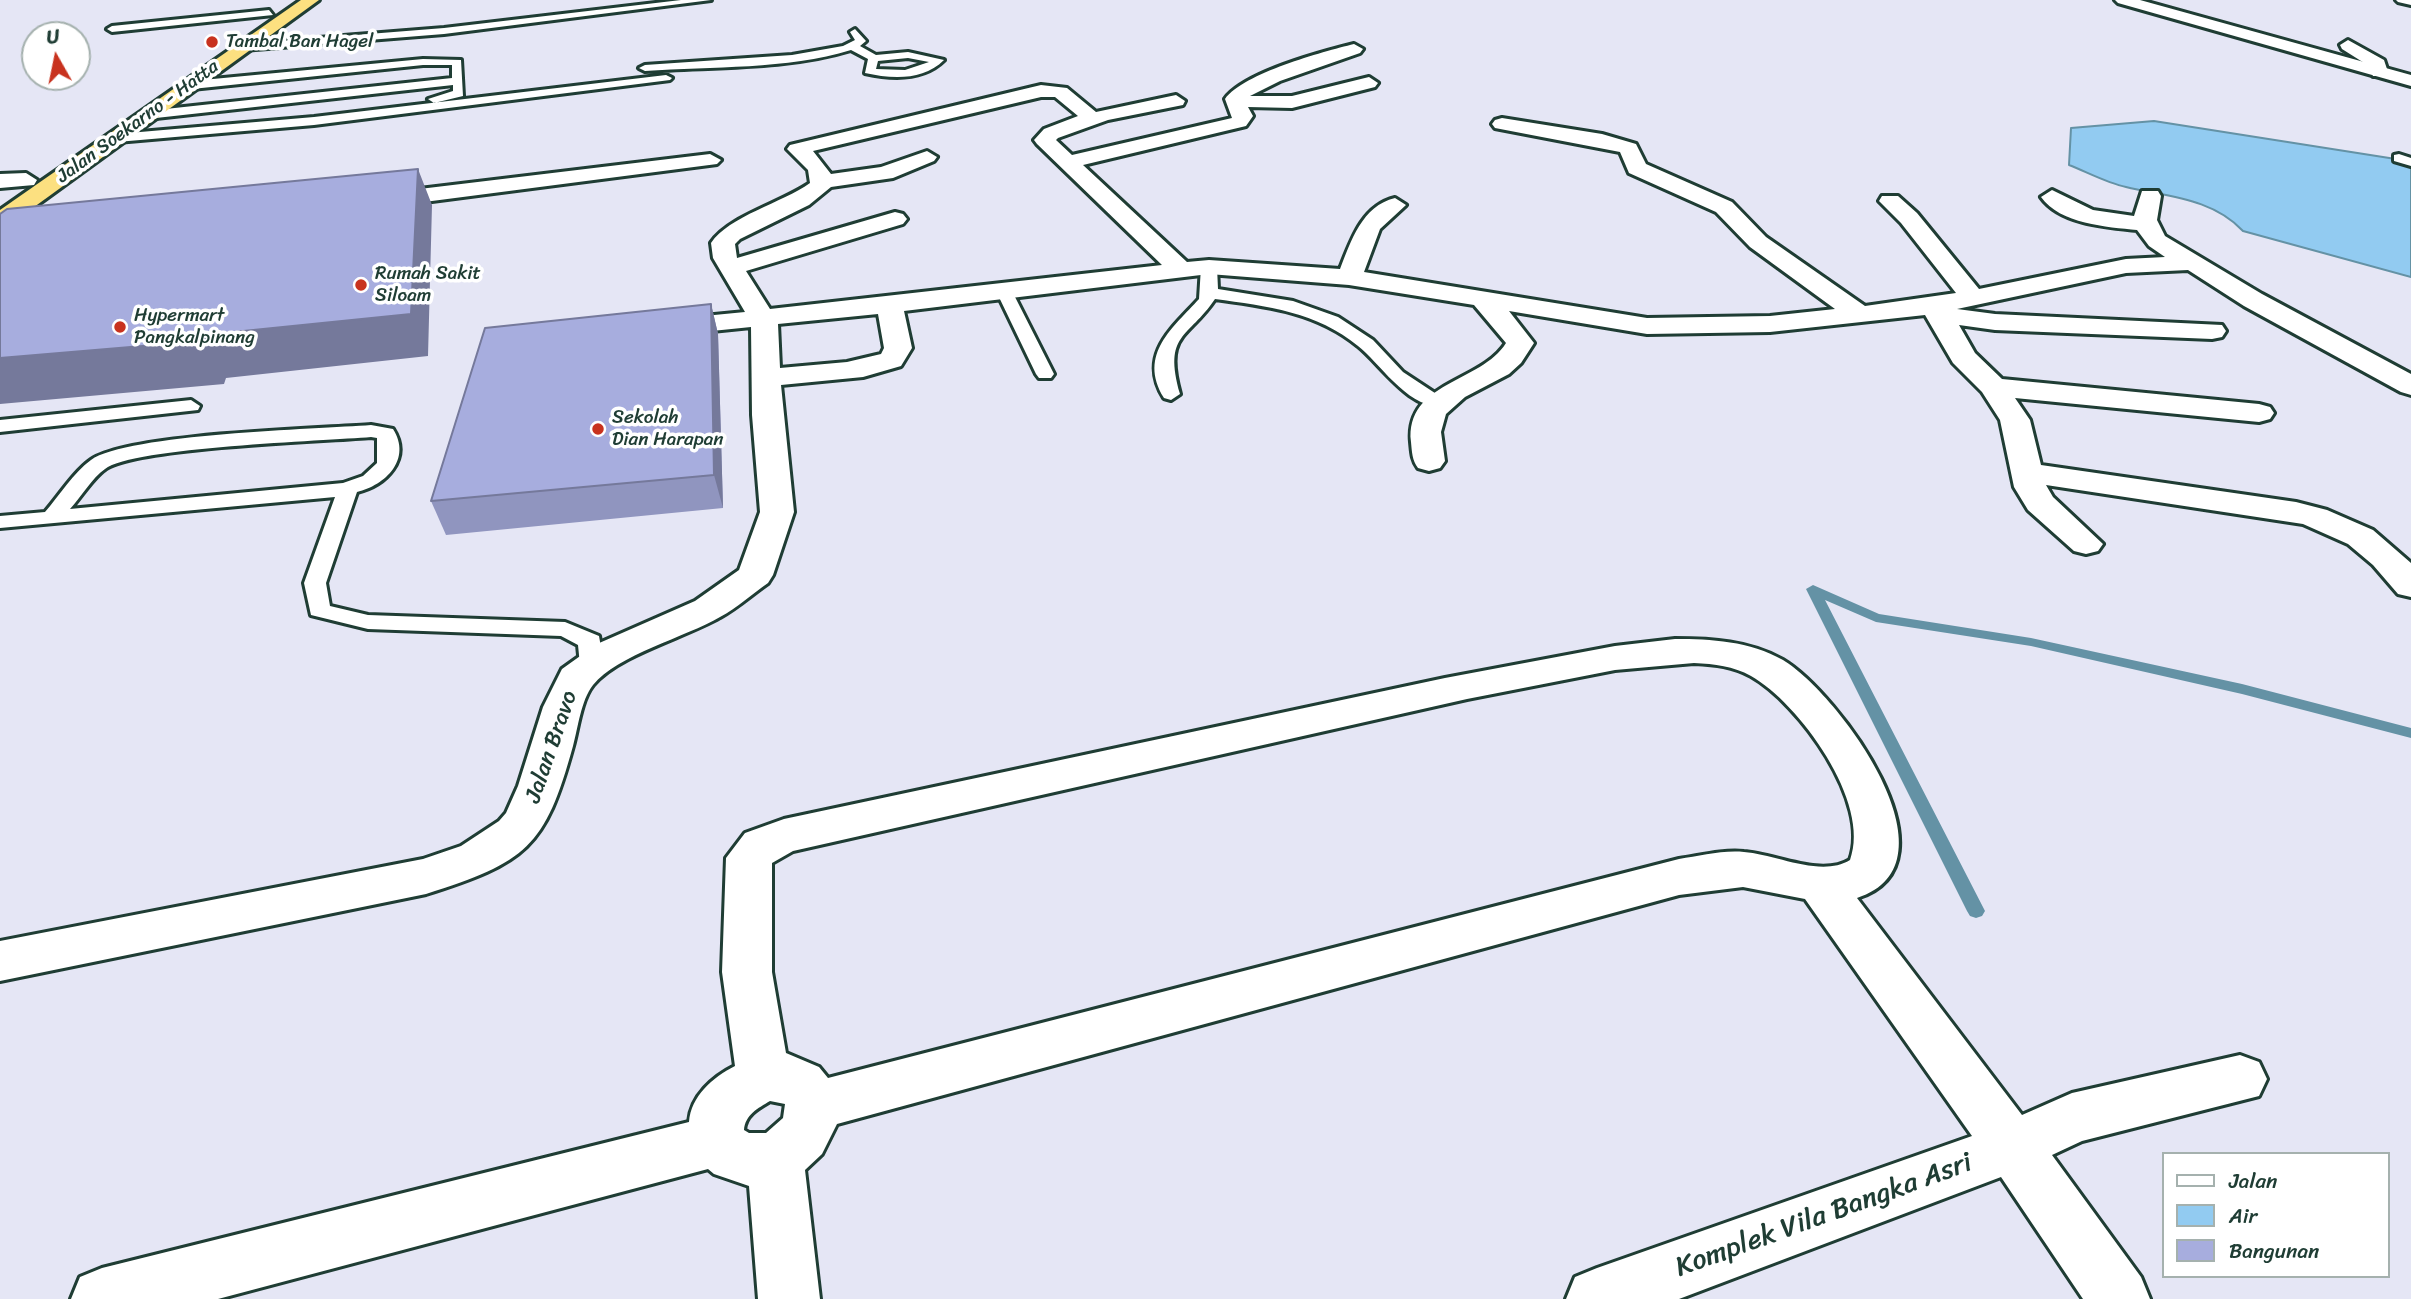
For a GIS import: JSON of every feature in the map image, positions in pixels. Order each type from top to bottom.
[{"type":"highway","name":"Jalan Soekarno - Hatta","points":[[0,198],[287,0]]},
{"type":"highway","name":"Jalan Soekarno - Hatta","points":[[4,234],[147,115],[311,0]]},
{"type":"highway","points":[[159,86],[192,85]]},
{"type":"street","points":[[2123,0],[2411,80]]},
{"type":"street","points":[[2348,45],[2378,64],[2379,72]]},
{"type":"street","points":[[1234,101],[1259,82],[1354,49]]},
{"type":"street","points":[[1234,101],[1292,102],[1369,83]]},
{"type":"street","points":[[822,182],[817,167],[797,149],[1041,91],[1060,92],[1093,119]]},
{"type":"street","points":[[1176,101],[1093,119],[1045,136],[1051,148],[1070,162],[1180,269],[1209,280],[1349,277],[1647,326],[1759,325],[1931,312],[1995,322],[2212,331]]},
{"type":"street","points":[[1070,162],[1234,124],[1242,120],[1243,116],[1234,101]]},
{"type":"street","points":[[1502,124],[1602,140],[1629,148],[1637,167],[1724,207],[1758,242],[1862,316]]},
{"type":"street","points":[[762,317],[725,258],[725,240],[809,196],[822,182],[885,173],[927,157]]},
{"type":"street","points":[[357,204],[710,160]]},
{"type":"street","points":[[0,181],[26,180]]},
{"type":"street","points":[[2150,196],[2144,208],[2149,234],[2189,263],[2411,386]]},
{"type":"street","points":[[2052,197],[2071,211],[2087,217],[2147,224]]},
{"type":"street","points":[[1890,201],[1909,218],[1972,297]]},
{"type":"street","points":[[1349,277],[1368,226],[1395,205]]},
{"type":"street","points":[[731,268],[895,219]]},
{"type":"street","points":[[1931,312],[1972,297],[2126,266],[2189,263]]},
{"type":"street","points":[[637,331],[1005,293],[1180,269]]},
{"type":"street","points":[[1429,461],[1426,429],[1438,401],[1492,372],[1514,356],[1518,349],[1520,343],[1512,329],[1483,300]]},
{"type":"street","points":[[768,378],[858,368],[893,359],[898,348],[890,304]]},
{"type":"street","points":[[1931,312],[1963,358],[1993,387],[2015,420],[2030,487],[2040,503],[2086,544]]},
{"type":"street","name":"Jalan Bravo","points":[[0,961],[391,884],[477,858],[515,832],[525,821],[540,786],[563,707],[576,678],[611,653],[708,609],[755,575],[777,512],[767,415],[768,378],[762,317]]},
{"type":"street","points":[[1993,387],[2259,413]]},
{"type":"street","points":[[2026,472],[2296,512],[2330,520],[2365,539],[2411,586]]},
{"type":"street","points":[[764,1078],[747,972],[747,886],[749,858],[754,850],[772,839],[1461,687],[1650,654],[1714,652],[1759,663],[1792,686],[1822,717],[1856,772],[1867,799],[1876,839],[1876,854],[1867,873],[1849,881],[1820,884],[1746,869],[1679,877],[814,1106]]},
{"type":"street","points":[[1820,884],[2013,1147],[2119,1299]]},
{"type":"street","points":[[787,1077],[806,1087],[814,1106],[810,1126],[796,1145],[775,1157],[749,1162],[729,1156],[716,1141],[717,1115],[736,1092],[764,1078],[787,1077]]},
{"type":"street","name":"Komplek Vila Bangka Asri","points":[[1597,1299],[2013,1147],[2072,1118],[2240,1079]]},
{"type":"street","points":[[102,1299],[716,1141]]},
{"type":"street","points":[[775,1157],[789,1299]]},
{"type":"lane","points":[[235,52],[706,0]]},
{"type":"lane","points":[[2401,0],[2411,2]]},
{"type":"lane","points":[[112,29],[269,13]]},
{"type":"lane","points":[[147,115],[688,64],[765,60],[854,47],[862,41],[855,32]]},
{"type":"lane","points":[[235,52],[344,47],[370,51],[373,68]]},
{"type":"lane","points":[[854,47],[874,58],[908,55],[938,61],[910,74],[894,75],[869,71],[874,58]]},
{"type":"lane","points":[[192,85],[453,60],[458,63],[459,85]]},
{"type":"lane","points":[[117,138],[314,121],[666,78]]},
{"type":"lane","points":[[1171,394],[1166,379],[1166,359],[1172,335],[1209,280],[1300,307],[1340,324],[1368,344],[1383,364],[1408,386],[1438,401]]},
{"type":"lane","points":[[1005,293],[1045,374]]},
{"type":"lane","points":[[0,426],[191,406]]},
{"type":"lane","points":[[0,523],[348,489],[372,480],[383,470],[390,450],[386,433],[357,432],[173,446],[119,455],[98,464],[51,518]]},
{"type":"lane","points":[[348,489],[315,583],[319,610],[368,621],[565,629],[590,641],[592,665]]},
{"type":"water","points":[[2154,121],[2402,160],[2411,165],[2411,277],[2243,231],[2231,220],[2203,205],[2119,185],[2069,165],[2071,128]]},
{"type":"building","points":[[418,169],[411,314],[204,335],[202,341],[0,358],[0,214],[7,209]]},
{"type":"building","name":"Sekolah Dian Harapan","points":[[711,304],[714,475],[431,501],[485,328]]},
{"type":"waterway","points":[[1976,911],[1813,589],[1876,618],[2031,642],[2242,689],[2411,733]]},
{"type":"place","name":"Tambal Ban Hagel","points":[[212,42]]},
{"type":"place","name":"Rumah Sakit Siloam","points":[[361,285]]},
{"type":"place","name":"Hypermart Pangkalpinang","points":[[120,327]]},
{"type":"place","name":"Sekolah Dian Harapan","points":[[598,429]]}]
